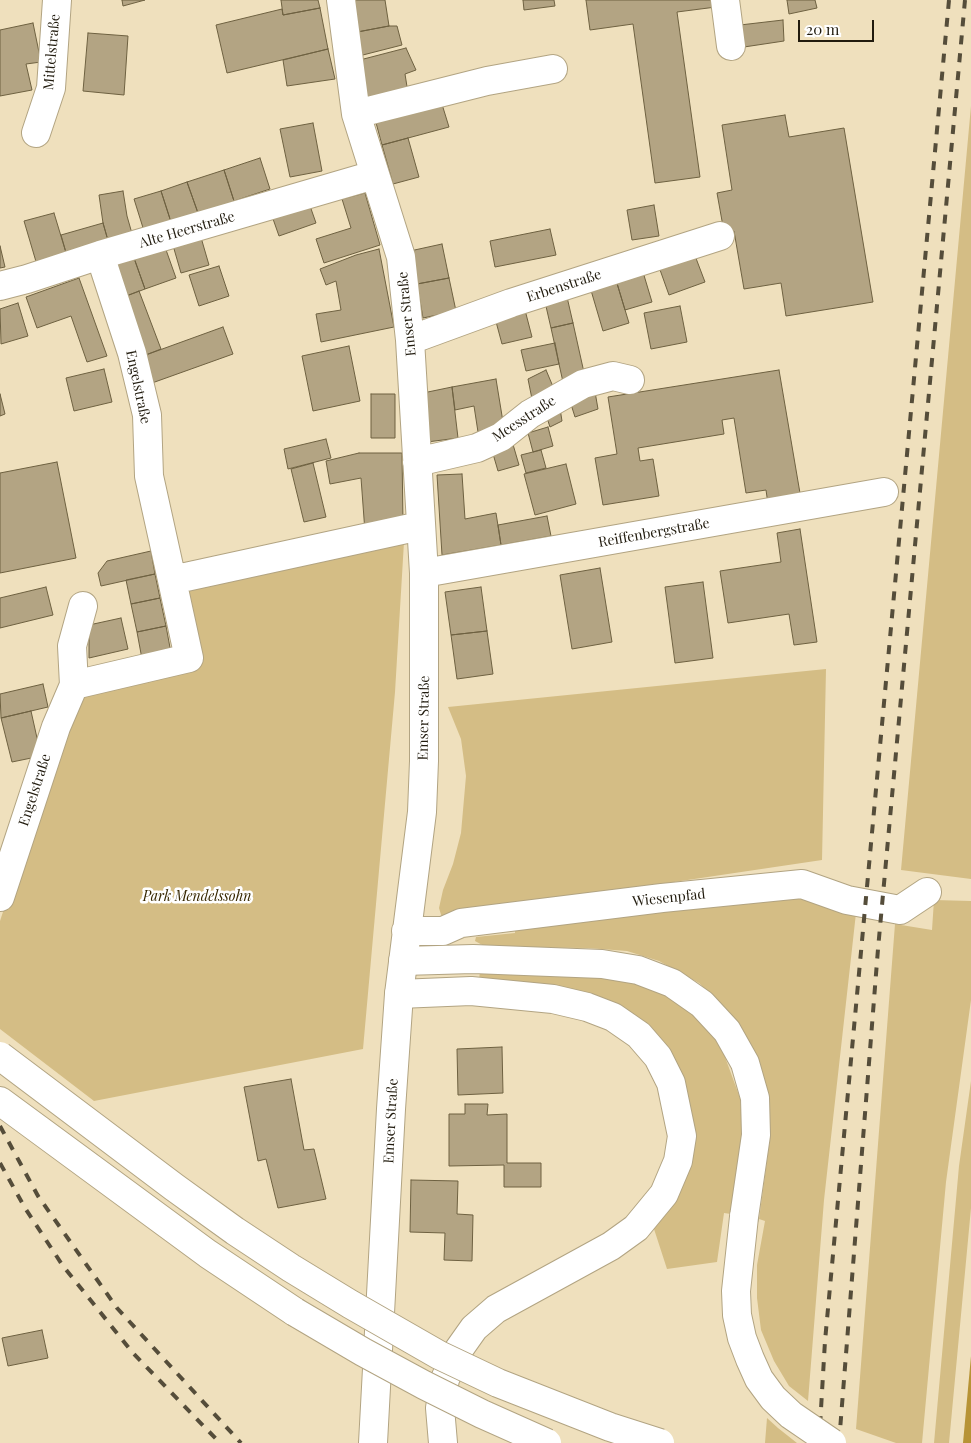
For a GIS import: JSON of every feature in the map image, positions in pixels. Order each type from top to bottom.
[{"type":"main road","name":"Mittelstraße","points":[[36,133],[51,88],[57,0]]},
{"type":"main road","name":"Emser Straße","points":[[341,0],[356,114],[401,257],[410,340],[424,573],[422,812],[399,994],[373,1443]]},
{"type":"main road","points":[[726,0],[731,46]]},
{"type":"main road","points":[[356,114],[486,81],[553,69]]},
{"type":"main road","name":"Alte Heerstraße","points":[[0,286],[374,175]]},
{"type":"main road","name":"Erbenstraße","points":[[410,340],[511,303],[720,236]]},
{"type":"main road","name":"Engelstraße","points":[[74,685],[189,658],[149,476],[147,415],[132,353],[100,255]]},
{"type":"main road","name":"Meesstraße","points":[[417,462],[477,448],[501,437],[530,414],[583,384],[613,376],[630,380]]},
{"type":"main road","name":"Reiffenbergstraße","points":[[424,573],[884,492]]},
{"type":"main road","points":[[172,580],[420,526]]},
{"type":"main road","name":"Engelstraße","points":[[0,896],[56,727],[74,685],[72,646],[83,606]]},
{"type":"main road","name":"Wiesenpfad","points":[[406,931],[443,931],[461,923],[662,898],[802,884],[847,900],[900,910],[926,892]]},
{"type":"main road","points":[[403,961],[473,959],[602,964],[638,970],[672,983],[702,1004],[727,1031],[745,1063],[755,1098],[756,1135],[744,1217],[736,1292],[737,1315],[742,1338],[750,1359],[772,1398],[791,1415],[832,1443]]},
{"type":"main road","points":[[399,994],[471,991],[552,998],[587,1007],[614,1017],[640,1035],[658,1057],[671,1083],[682,1136],[678,1161],[664,1194],[636,1228],[611,1246],[496,1308],[474,1328],[456,1352],[445,1379],[440,1408],[443,1443]]},
{"type":"main road","points":[[0,1056],[235,1231],[350,1304],[439,1355],[498,1383],[601,1423],[660,1443]]},
{"type":"main road","points":[[0,1101],[208,1254],[295,1312],[424,1385],[482,1414],[548,1443]]},
{"type":"green space","points":[[971,106],[971,879],[901,870]]},
{"type":"green space","name":"Park Mendelssohn","points":[[404,542],[395,692],[363,1049],[94,1101],[0,1029],[0,921],[73,699],[195,669],[184,590]]},
{"type":"green space","points":[[826,669],[822,860],[442,918],[439,908],[461,833],[466,776],[461,739],[448,707]]},
{"type":"green space","points":[[801,895],[856,913],[824,1200],[808,1401],[789,1386],[774,1361],[761,1330],[757,1298],[757,1265],[765,1221],[759,1219],[770,1139],[769,1099],[744,1035],[722,1005],[699,983],[659,961],[627,951],[588,948],[486,947],[475,941],[476,937],[515,933],[515,928]]},
{"type":"green space","points":[[934,900],[971,901],[971,1000],[946,1182],[922,1443],[896,1443],[856,1429],[895,924],[932,930]]},
{"type":"green space","points":[[522,970],[619,979],[659,991],[685,1007],[705,1026],[721,1046],[740,1098],[744,1148],[731,1214],[724,1213],[717,1262],[667,1269],[654,1229],[678,1197],[658,1037],[479,979],[480,972]]},
{"type":"green space","points":[[971,1081],[971,1208],[949,1443],[934,1443],[959,1166]]},
{"type":"green space","points":[[767,1418],[778,1428],[797,1443],[765,1443]]},
{"type":"shaded area","points":[[971,1356],[971,1443],[963,1443]]},
{"type":"building","points":[[122,0],[145,0],[123,6]]},
{"type":"building","points":[[281,0],[318,0],[320,8],[283,15]]},
{"type":"building","points":[[348,0],[385,0],[389,26],[352,33]]},
{"type":"building","points":[[523,0],[554,0],[555,6],[524,10]]},
{"type":"building","points":[[586,0],[715,0],[716,7],[677,12],[700,177],[655,183],[633,24],[590,30]]},
{"type":"building","points":[[787,0],[815,0],[817,8],[789,14]]},
{"type":"building","points":[[320,8],[328,49],[227,73],[216,25],[282,9],[283,15]]},
{"type":"building","points":[[783,20],[784,41],[744,47],[740,25]]},
{"type":"building","points":[[33,23],[41,62],[26,64],[32,90],[0,96],[0,30]]},
{"type":"building","points":[[397,26],[402,45],[355,57],[352,33]]},
{"type":"building","points":[[88,33],[128,36],[124,95],[83,91]]},
{"type":"building","points":[[406,48],[416,70],[405,74],[408,93],[366,102],[356,61]]},
{"type":"building","points":[[328,49],[335,79],[287,86],[283,60]]},
{"type":"building","points":[[441,101],[449,127],[382,145],[375,119]]},
{"type":"building","points":[[785,115],[789,137],[844,128],[873,302],[786,316],[781,283],[744,289],[734,231],[724,232],[717,193],[732,190],[722,125]]},
{"type":"building","points":[[313,123],[322,171],[290,177],[280,129]]},
{"type":"building","points":[[408,138],[419,177],[393,184],[382,145]]},
{"type":"building","points":[[260,158],[270,189],[234,201],[224,170]]},
{"type":"building","points":[[224,170],[234,201],[198,213],[187,182]]},
{"type":"building","points":[[187,182],[198,213],[171,222],[161,191]]},
{"type":"building","points":[[123,191],[133,237],[109,244],[103,223],[99,195]]},
{"type":"building","points":[[161,191],[171,222],[144,231],[134,199]]},
{"type":"building","points":[[365,193],[380,245],[324,263],[316,239],[351,228],[342,199]]},
{"type":"building","points":[[309,203],[316,223],[279,236],[272,216]]},
{"type":"building","points":[[654,205],[659,236],[632,240],[627,210]]},
{"type":"building","points":[[54,213],[67,256],[37,265],[24,221]]},
{"type":"building","points":[[103,223],[109,244],[67,256],[61,235]]},
{"type":"building","points":[[550,229],[556,255],[495,267],[490,241]]},
{"type":"building","points":[[200,234],[209,265],[181,273],[172,242]]},
{"type":"building","points":[[442,244],[449,278],[417,284],[410,251]]},
{"type":"building","points":[[0,246],[5,267],[0,268]]},
{"type":"building","points":[[165,247],[176,278],[145,289],[134,258]]},
{"type":"building","points":[[379,249],[394,327],[321,342],[316,314],[341,310],[336,281],[326,285],[320,269],[356,255]]},
{"type":"building","points":[[694,253],[705,282],[669,295],[659,267]]},
{"type":"building","points":[[134,258],[145,289],[121,298],[108,267]]},
{"type":"building","points":[[219,266],[229,296],[199,306],[189,275]]},
{"type":"building","points":[[643,272],[652,302],[625,310],[616,280]]},
{"type":"building","points":[[79,278],[107,356],[87,362],[71,316],[37,328],[26,297]]},
{"type":"building","points":[[449,278],[456,311],[423,318],[417,284]]},
{"type":"building","points":[[616,280],[629,323],[603,331],[590,287]]},
{"type":"building","points":[[139,291],[161,349],[143,356],[121,298]]},
{"type":"building","points":[[567,297],[573,323],[551,328],[545,302]]},
{"type":"building","points":[[18,303],[28,336],[1,344],[0,309]]},
{"type":"building","points":[[680,306],[687,342],[651,349],[644,313]]},
{"type":"building","points":[[525,310],[532,337],[502,344],[495,318]]},
{"type":"building","points":[[573,323],[585,377],[563,382],[551,328]]},
{"type":"building","points":[[223,327],[233,354],[152,383],[143,356]]},
{"type":"building","points":[[555,343],[559,364],[526,371],[521,350]]},
{"type":"building","points":[[349,346],[360,401],[313,411],[302,356]]},
{"type":"building","points":[[104,369],[112,402],[74,411],[66,378]]},
{"type":"building","points":[[546,370],[554,389],[533,404],[528,379]]},
{"type":"building","points":[[779,370],[801,499],[768,504],[766,490],[746,493],[734,418],[722,420],[724,434],[638,448],[640,461],[653,459],[659,496],[603,505],[595,458],[617,454],[608,397]]},
{"type":"building","points":[[496,379],[504,428],[478,432],[474,406],[455,410],[452,387]]},
{"type":"building","points":[[594,386],[598,409],[575,417],[569,398]]},
{"type":"building","points":[[452,387],[458,438],[427,442],[423,393]]},
{"type":"building","points":[[0,394],[5,414],[0,416]]},
{"type":"building","points":[[371,394],[395,394],[395,438],[371,438]]},
{"type":"building","points":[[559,402],[562,421],[550,427],[545,412]]},
{"type":"building","points":[[548,427],[553,446],[533,452],[528,433]]},
{"type":"building","points":[[326,439],[331,458],[288,469],[284,449]]},
{"type":"building","points":[[512,441],[519,465],[498,471],[491,447]]},
{"type":"building","points":[[541,450],[546,468],[526,473],[521,455]]},
{"type":"building","points":[[359,453],[402,453],[403,523],[365,532],[361,478],[330,484],[326,461]]},
{"type":"building","points":[[57,462],[76,558],[0,573],[0,473]]},
{"type":"building","points":[[313,463],[326,517],[304,522],[291,469]]},
{"type":"building","points":[[566,464],[576,504],[535,515],[524,474]]},
{"type":"building","points":[[462,474],[465,519],[496,513],[501,545],[442,555],[437,475]]},
{"type":"building","points":[[547,516],[551,536],[501,545],[498,525]]},
{"type":"building","points":[[800,529],[817,642],[794,645],[789,614],[728,623],[720,571],[781,562],[777,533]]},
{"type":"building","points":[[151,551],[155,574],[101,586],[98,573],[107,561]]},
{"type":"building","points":[[600,568],[612,642],[572,649],[560,575]]},
{"type":"building","points":[[155,574],[160,598],[131,604],[126,580]]},
{"type":"building","points":[[703,582],[713,658],[675,663],[665,587]]},
{"type":"building","points":[[46,587],[53,615],[0,628],[0,598]]},
{"type":"building","points":[[481,587],[487,631],[451,635],[445,592]]},
{"type":"building","points":[[160,598],[166,626],[137,632],[131,604]]},
{"type":"building","points":[[121,618],[128,649],[89,658],[89,625]]},
{"type":"building","points":[[166,626],[171,653],[142,659],[137,632]]},
{"type":"building","points":[[487,631],[493,674],[457,679],[451,635]]},
{"type":"building","points":[[43,684],[48,707],[1,718],[0,694]]},
{"type":"building","points":[[31,711],[41,756],[12,762],[1,718]]},
{"type":"building","points":[[502,1047],[503,1093],[458,1095],[457,1049]]},
{"type":"building","points":[[291,1079],[304,1150],[314,1149],[326,1199],[278,1208],[266,1159],[258,1161],[244,1087]]},
{"type":"building","points":[[465,1104],[488,1104],[487,1115],[507,1114],[507,1163],[541,1163],[541,1187],[504,1187],[504,1165],[449,1166],[449,1114],[465,1114]]},
{"type":"building","points":[[411,1180],[458,1181],[457,1214],[473,1215],[472,1261],[444,1260],[445,1233],[410,1232]]},
{"type":"building","points":[[42,1330],[48,1358],[8,1366],[2,1338]]},
{"type":"railway","points":[[819,1443],[825,1341],[949,0]]},
{"type":"railway","points":[[839,1443],[878,949],[965,0]]},
{"type":"railway","points":[[0,1126],[38,1196],[117,1308],[241,1443]]},
{"type":"railway","points":[[0,1163],[25,1208],[63,1266],[133,1353],[220,1443]]}]
